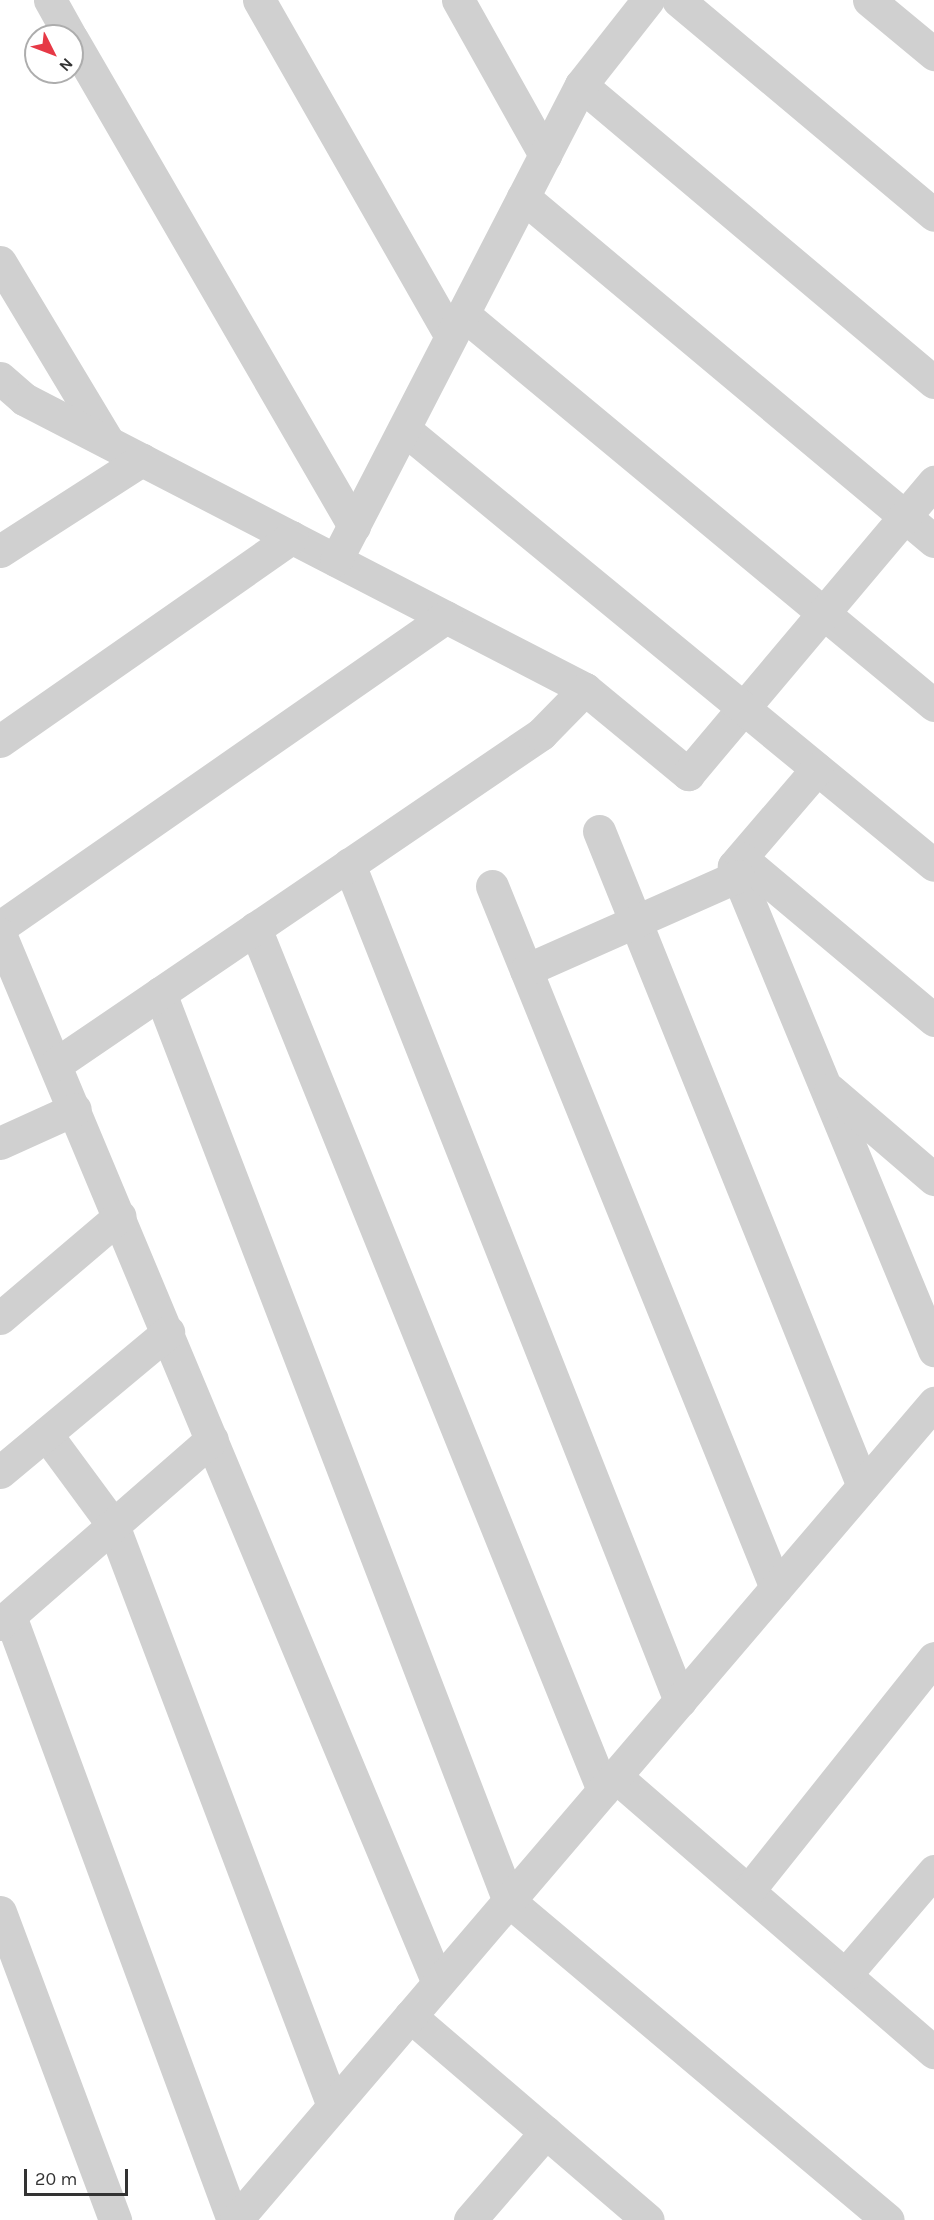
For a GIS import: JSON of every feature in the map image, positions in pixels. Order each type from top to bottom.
[{"type":"street","points":[[50,0],[64,24]]},
{"type":"street","points":[[259,0],[457,325],[824,613],[934,705]]},
{"type":"street","points":[[458,0],[545,155]]},
{"type":"street","points":[[336,560],[581,85],[648,0]]},
{"type":"street","points":[[678,0],[934,215]]},
{"type":"street","points":[[869,0],[934,54]]},
{"type":"street","points":[[84,59],[354,526]]},
{"type":"street","points":[[581,85],[934,382]]},
{"type":"street","points":[[523,197],[934,541]]},
{"type":"street","points":[[0,262],[108,442]]},
{"type":"street","points":[[1,380],[24,399],[585,689],[688,774],[934,482]]},
{"type":"street","points":[[404,429],[934,865]]},
{"type":"street","points":[[0,551],[142,460]]},
{"type":"street","points":[[0,741],[292,537]]},
{"type":"street","points":[[0,927],[446,617]]},
{"type":"street","points":[[56,1064],[541,734],[585,689]]},
{"type":"street","points":[[526,970],[635,921],[740,867],[817,769]]},
{"type":"street","points":[[599,831],[863,1486]]},
{"type":"street","points":[[349,864],[680,1701]]},
{"type":"street","points":[[740,867],[934,1020]]},
{"type":"street","points":[[740,867],[825,1086],[934,1350]]},
{"type":"street","points":[[492,886],[776,1588]]},
{"type":"street","points":[[255,928],[609,1783],[748,1891],[934,2052]]},
{"type":"street","points":[[0,934],[120,1216],[438,1983]]},
{"type":"street","points":[[160,993],[509,1901],[888,2220]]},
{"type":"street","points":[[825,1086],[934,1179]]},
{"type":"street","points":[[8,1142],[75,1109]]},
{"type":"street","points":[[0,1318],[120,1216]]},
{"type":"street","points":[[0,1472],[168,1332]]},
{"type":"street","points":[[212,1439],[5,1620],[235,2220],[863,1486],[931,1414]]},
{"type":"street","points":[[46,1434],[114,1525],[333,2106]]},
{"type":"street","points":[[748,1891],[934,1658]]},
{"type":"street","points":[[845,1975],[934,1871]]},
{"type":"street","points":[[0,1912],[115,2220]]},
{"type":"street","points":[[411,2016],[648,2220]]},
{"type":"street","points":[[470,2220],[546,2132]]}]
